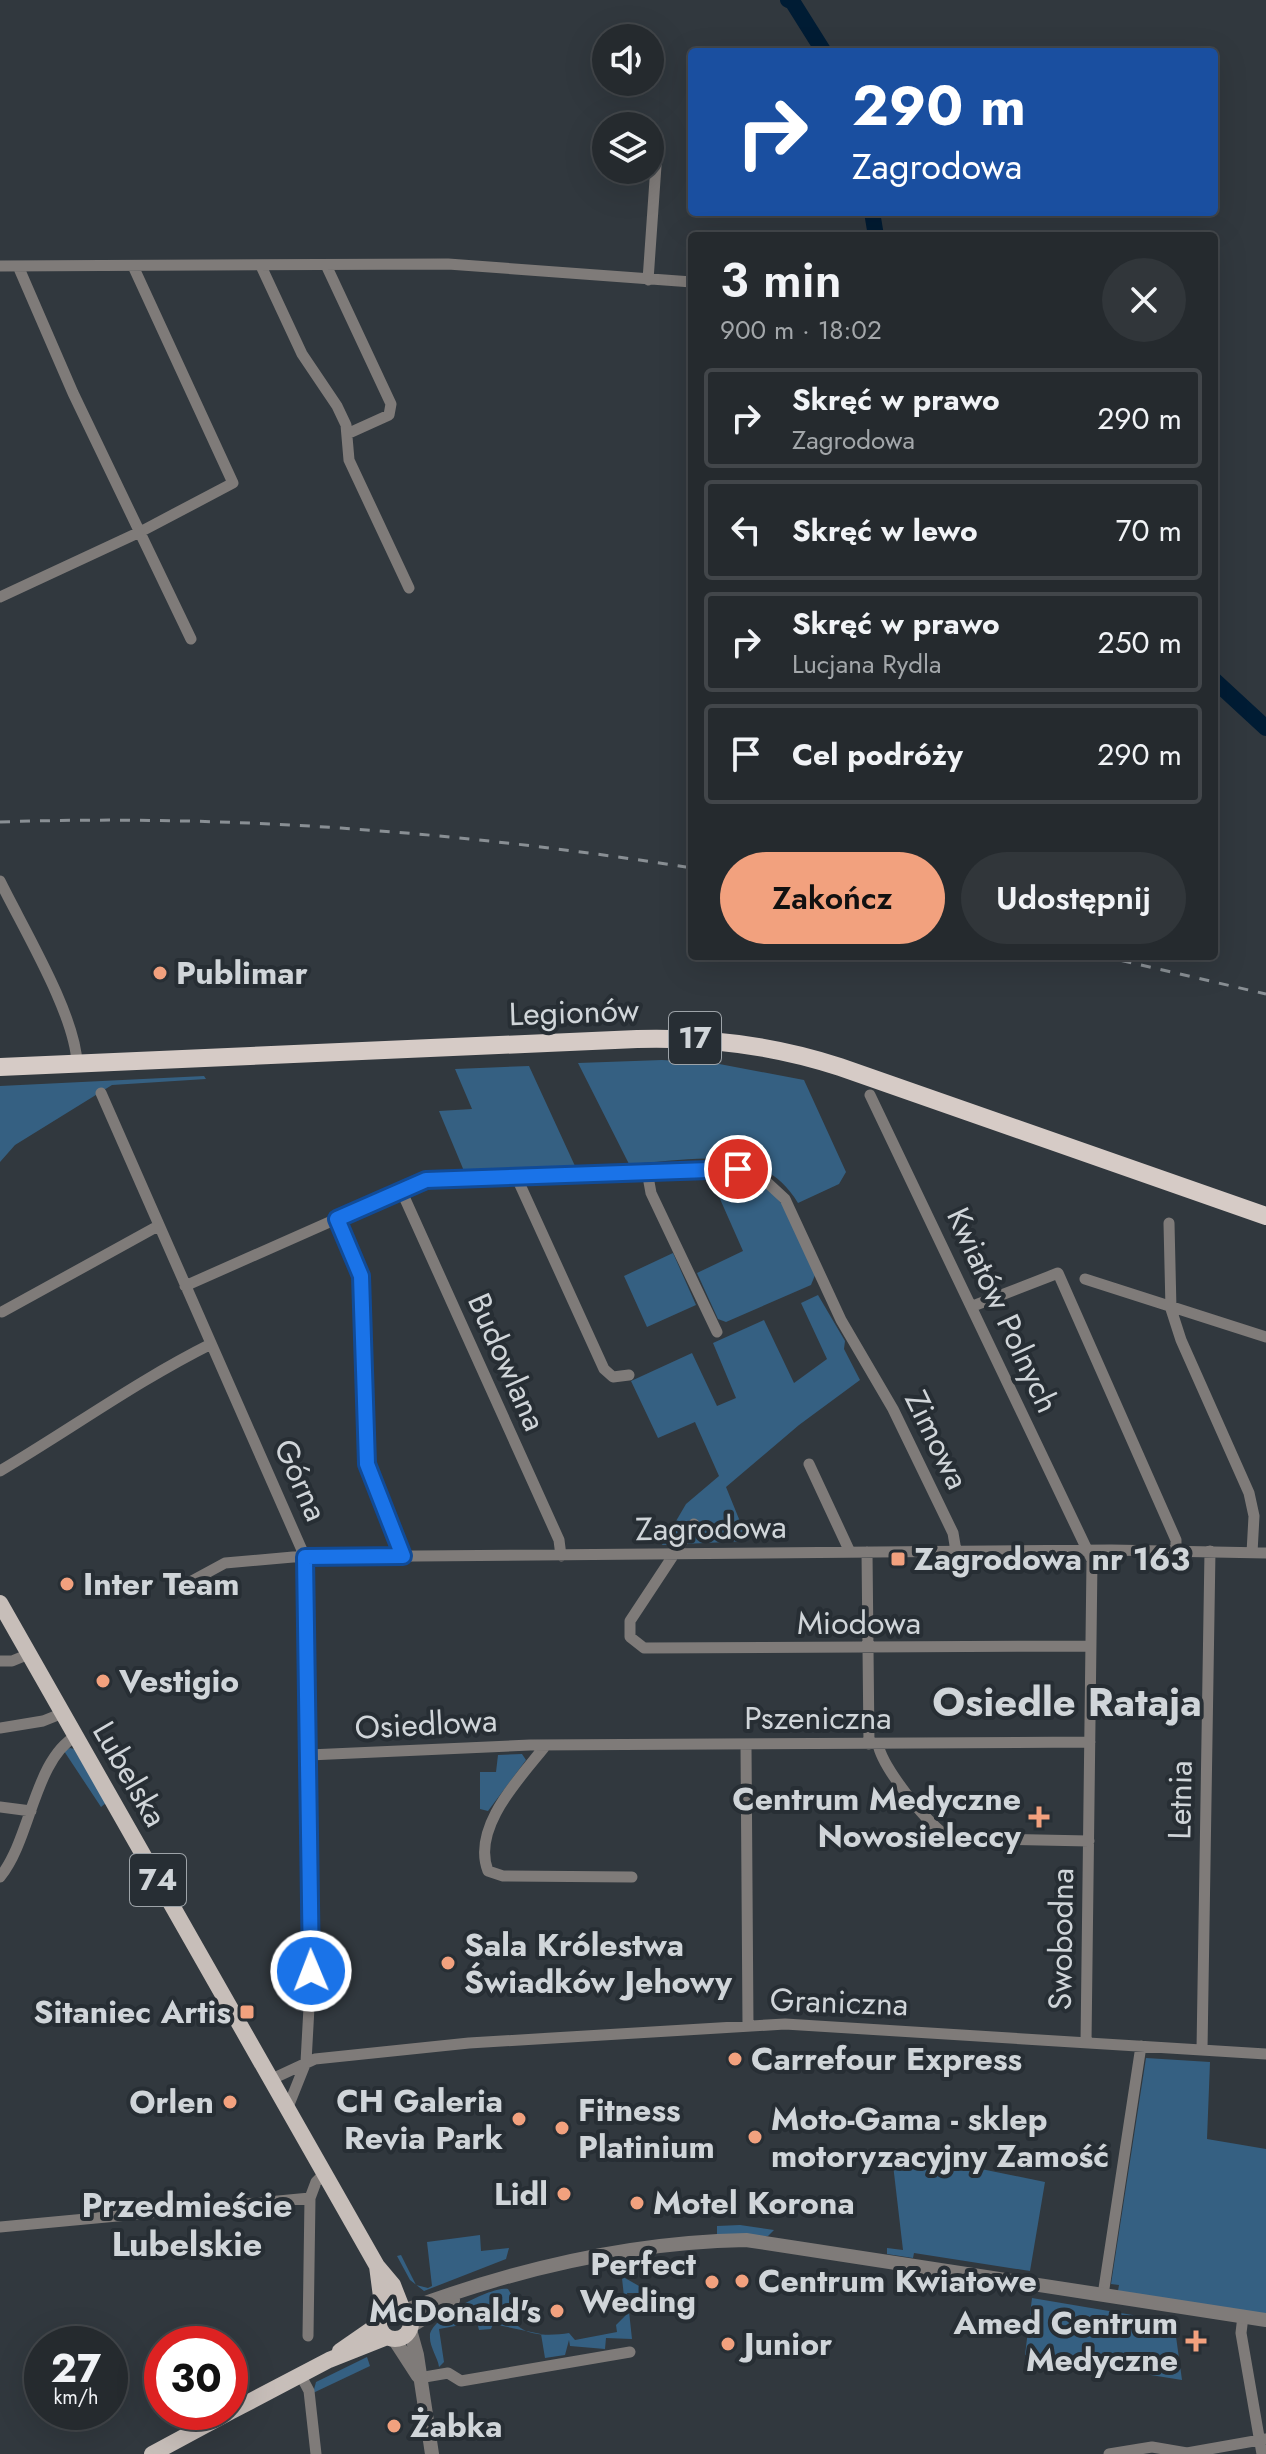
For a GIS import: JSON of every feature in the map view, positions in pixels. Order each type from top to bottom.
[{"type":"highway","name":"Legionów","points":[[0,1067],[637,1039],[730,1041],[830,1063],[1266,1216]]},
{"type":"main road","name":"Lubelska","points":[[0,1604],[377,2266],[393,2285],[407,2319]]},
{"type":"main road","name":"Lubelska","points":[[377,2266],[386,2328]]},
{"type":"main road","points":[[248,2402],[386,2328],[392,2307],[407,2319],[402,2338],[386,2328]]},
{"type":"main road","points":[[152,2454],[197,2430]]},
{"type":"street","points":[[648,280],[655,184]]},
{"type":"street","points":[[0,266],[448,264],[688,282]]},
{"type":"street","points":[[326,265],[391,404],[389,415],[347,434]]},
{"type":"street","points":[[18,266],[73,393],[142,531],[191,639]]},
{"type":"street","points":[[0,597],[142,531],[233,483],[133,266]]},
{"type":"street","points":[[261,266],[302,354],[328,388],[347,434],[349,460],[409,588]]},
{"type":"street","points":[[0,881],[45,967],[75,1041],[77,1063]]},
{"type":"street","name":"Górna","points":[[101,1093],[305,1557],[311,1971],[306,2062],[288,2107]]},
{"type":"street","name":"Kwiatów Polnych","points":[[870,1095],[973,1306],[1085,1550]]},
{"type":"street","name":"Zimowa","points":[[185,1286],[426,1180],[727,1168],[749,1171],[769,1181],[785,1199],[824,1284],[924,1471],[953,1533],[956,1551]]},
{"type":"street","points":[[647,1171],[651,1193],[717,1332]]},
{"type":"street","points":[[516,1176],[604,1369],[613,1377],[629,1375]]},
{"type":"street","name":"Budowlana","points":[[401,1190],[559,1540],[561,1556]]},
{"type":"street","points":[[337,1219],[361,1276],[367,1464],[403,1556]]},
{"type":"street","points":[[1169,1223],[1171,1309],[1181,1340],[1249,1493],[1254,1516],[1252,1553]]},
{"type":"street","points":[[2,1312],[158,1226]]},
{"type":"street","points":[[973,1306],[1058,1273],[1176,1540],[1176,1551]]},
{"type":"street","points":[[1085,1279],[1266,1337]]},
{"type":"street","points":[[0,1471],[61,1435],[85,1416],[211,1344]]},
{"type":"street","points":[[809,1464],[850,1552]]},
{"type":"street","points":[[675,1554],[694,1524]]},
{"type":"street","name":"Zagrodowa","points":[[177,1589],[225,1563],[305,1557],[1085,1550],[1266,1553]]},
{"type":"street","name":"Swobodna","points":[[1085,1550],[1092,1560],[1086,2043]]},
{"type":"street","name":"Letnia","points":[[1202,2050],[1210,1551]]},
{"type":"street","points":[[867,1552],[867,1649],[874,1744],[885,1764],[946,1836],[958,1840],[1089,1841]]},
{"type":"street","name":"Miodowa","points":[[675,1554],[630,1621],[630,1637],[637,1644],[653,1650],[1091,1646]]},
{"type":"street","points":[[0,1661],[12,1661],[29,1654]]},
{"type":"street","points":[[0,1728],[43,1721],[63,1713]]},
{"type":"street","points":[[0,1877],[13,1858],[59,1751],[76,1736]]},
{"type":"street","name":"Pszeniczna","points":[[546,1745],[1090,1742]]},
{"type":"street","points":[[546,1745],[494,1817],[486,1847],[488,1871],[503,1876],[632,1877]]},
{"type":"street","name":"Osiedlowa","points":[[309,1755],[546,1745]]},
{"type":"street","points":[[746,1745],[748,2026]]},
{"type":"street","points":[[0,1807],[31,1811]]},
{"type":"street","points":[[0,1858],[13,1858]]},
{"type":"street","name":"Graniczna","points":[[272,2079],[306,2062],[500,2039],[748,2026],[835,2025],[1266,2054]]},
{"type":"street","points":[[1103,2295],[1141,2046]]},
{"type":"street","points":[[308,2336],[310,2198],[316,2182],[325,2173]]},
{"type":"street","points":[[0,2227],[310,2198]]},
{"type":"street","points":[[407,2319],[470,2288],[533,2269],[685,2244],[746,2240],[1266,2320]]},
{"type":"street","points":[[1243,2316],[1241,2333],[1263,2439],[1262,2454]]},
{"type":"street","name":"Lubelska","points":[[407,2319],[432,2454]]},
{"type":"street","name":"Lubelska","points":[[386,2328],[419,2378]]},
{"type":"street","points":[[419,2378],[448,2373],[461,2381],[630,2352]]},
{"type":"street","points":[[300,2374],[309,2391],[316,2454]]},
{"type":"street","points":[[1109,2454],[1187,2453],[1263,2439]]},
{"type":"shaded area","points":[[662,1060],[714,1063],[804,1080],[846,1172],[839,1184],[798,1203],[783,1183],[765,1170],[744,1163],[700,1159],[629,1164],[578,1063]]},
{"type":"shaded area","points":[[529,1066],[575,1166],[464,1171],[439,1111],[472,1109],[455,1069]]},
{"type":"shaded area","points":[[204,1076],[206,1079],[112,1085],[15,1145],[0,1162],[0,1086]]},
{"type":"shaded area","points":[[709,1174],[735,1176],[769,1190],[789,1216],[815,1275],[811,1285],[726,1322],[718,1319],[697,1273],[743,1251]]},
{"type":"shaded area","points":[[673,1253],[696,1305],[647,1327],[624,1276]]},
{"type":"shaded area","points":[[818,1295],[845,1341],[844,1349],[860,1380],[799,1425],[726,1487],[748,1541],[662,1545],[686,1504],[719,1476],[695,1422],[658,1438],[631,1381],[692,1353],[717,1406],[736,1398],[713,1343],[764,1320],[794,1383],[827,1359],[801,1303]]},
{"type":"shaded area","points":[[74,1749],[106,1803],[101,1807],[64,1751]]},
{"type":"shaded area","points":[[522,1754],[526,1760],[488,1811],[480,1809],[480,1772],[496,1772],[498,1755]]},
{"type":"shaded area","points":[[1146,2058],[1210,2062],[1207,2139],[1266,2149],[1266,2314],[1118,2291],[1119,2285],[1111,2284]]},
{"type":"shaded area","points":[[892,2156],[927,2158],[1045,2182],[1030,2271],[914,2253],[913,2258],[887,2254],[887,2248],[903,2250]]},
{"type":"shaded area","points":[[740,2225],[774,2230],[768,2236],[717,2235],[717,2226]]},
{"type":"shaded area","points":[[480,2235],[481,2251],[509,2248],[506,2259],[424,2291],[417,2285],[432,2286],[427,2242]]},
{"type":"shaded area","points":[[401,2255],[416,2285],[410,2280],[397,2256]]},
{"type":"shaded area","points":[[630,2268],[630,2272],[625,2271],[625,2278],[639,2286],[640,2293],[627,2293],[632,2339],[606,2338],[605,2349],[570,2346],[569,2340],[565,2355],[545,2358],[541,2334],[569,2333],[575,2340],[617,2332],[616,2325],[626,2315],[621,2269]]},
{"type":"shaded area","points":[[500,2289],[508,2289],[514,2299],[503,2309],[506,2318],[511,2314],[514,2322],[526,2331],[493,2324],[491,2329],[479,2330],[477,2322],[439,2329],[444,2362],[439,2367],[430,2340],[433,2329],[450,2312]]},
{"type":"shaded area","points":[[1032,2298],[1174,2322],[1182,2380],[1025,2355]]},
{"type":"shaded area","points":[[367,2357],[370,2366],[313,2393],[316,2382]]},
{"type":"waterway","points":[[788,0],[792,1],[821,48]]},
{"type":"waterway","points":[[873,216],[875,232]]},
{"type":"waterway","points":[[1218,684],[1266,728]]},
{"type":"railway","points":[[0,822],[174,821],[347,828],[520,844],[688,867]]},
{"type":"railway","points":[[1119,960],[1266,994]]},
{"type":"place","name":"Publimar","points":[[160,973]]},
{"type":"place","name":"Zagrodowa nr 163","points":[[898,1559]]},
{"type":"place","name":"Inter Team","points":[[67,1584]]},
{"type":"place","name":"Vestigio","points":[[103,1681]]},
{"type":"place","name":"Centrum Medyczne Nowosieleccy","points":[[1039,1817]]},
{"type":"place","name":"Sala Królestwa Świadków Jehowy","points":[[448,1963]]},
{"type":"place","name":"Sitaniec Artis","points":[[247,2012]]},
{"type":"place","name":"Carrefour Express","points":[[735,2059]]},
{"type":"place","name":"Orlen","points":[[230,2102]]},
{"type":"place","name":"CH Galeria Revia Park","points":[[519,2119]]},
{"type":"place","name":"Fitness Platinium","points":[[562,2128]]},
{"type":"place","name":"Moto-Gama - sklep motoryzacyjny Zamość","points":[[755,2137]]},
{"type":"place","name":"Lidl","points":[[564,2194]]},
{"type":"place","name":"Motel Korona","points":[[637,2203]]},
{"type":"place","name":"Centrum Kwiatowe","points":[[742,2281]]},
{"type":"place","name":"Perfect Weding","points":[[712,2282]]},
{"type":"place","name":"McDonald's","points":[[557,2311]]},
{"type":"place","name":"Amed Centrum Medyczne","points":[[1196,2341]]},
{"type":"place","name":"Junior","points":[[728,2344]]},
{"type":"place","name":"Żabka","points":[[394,2426]]},
{"type":"district","name":"Osiedle Rataja","points":[[1067,1702]]},
{"type":"district","name":"Przedmieście Lubelskie","points":[[187,2224]]},
{"type":"route","points":[[311,1971],[305,1557],[403,1556],[367,1464],[361,1276],[337,1219],[426,1180],[738,1169]]}]
